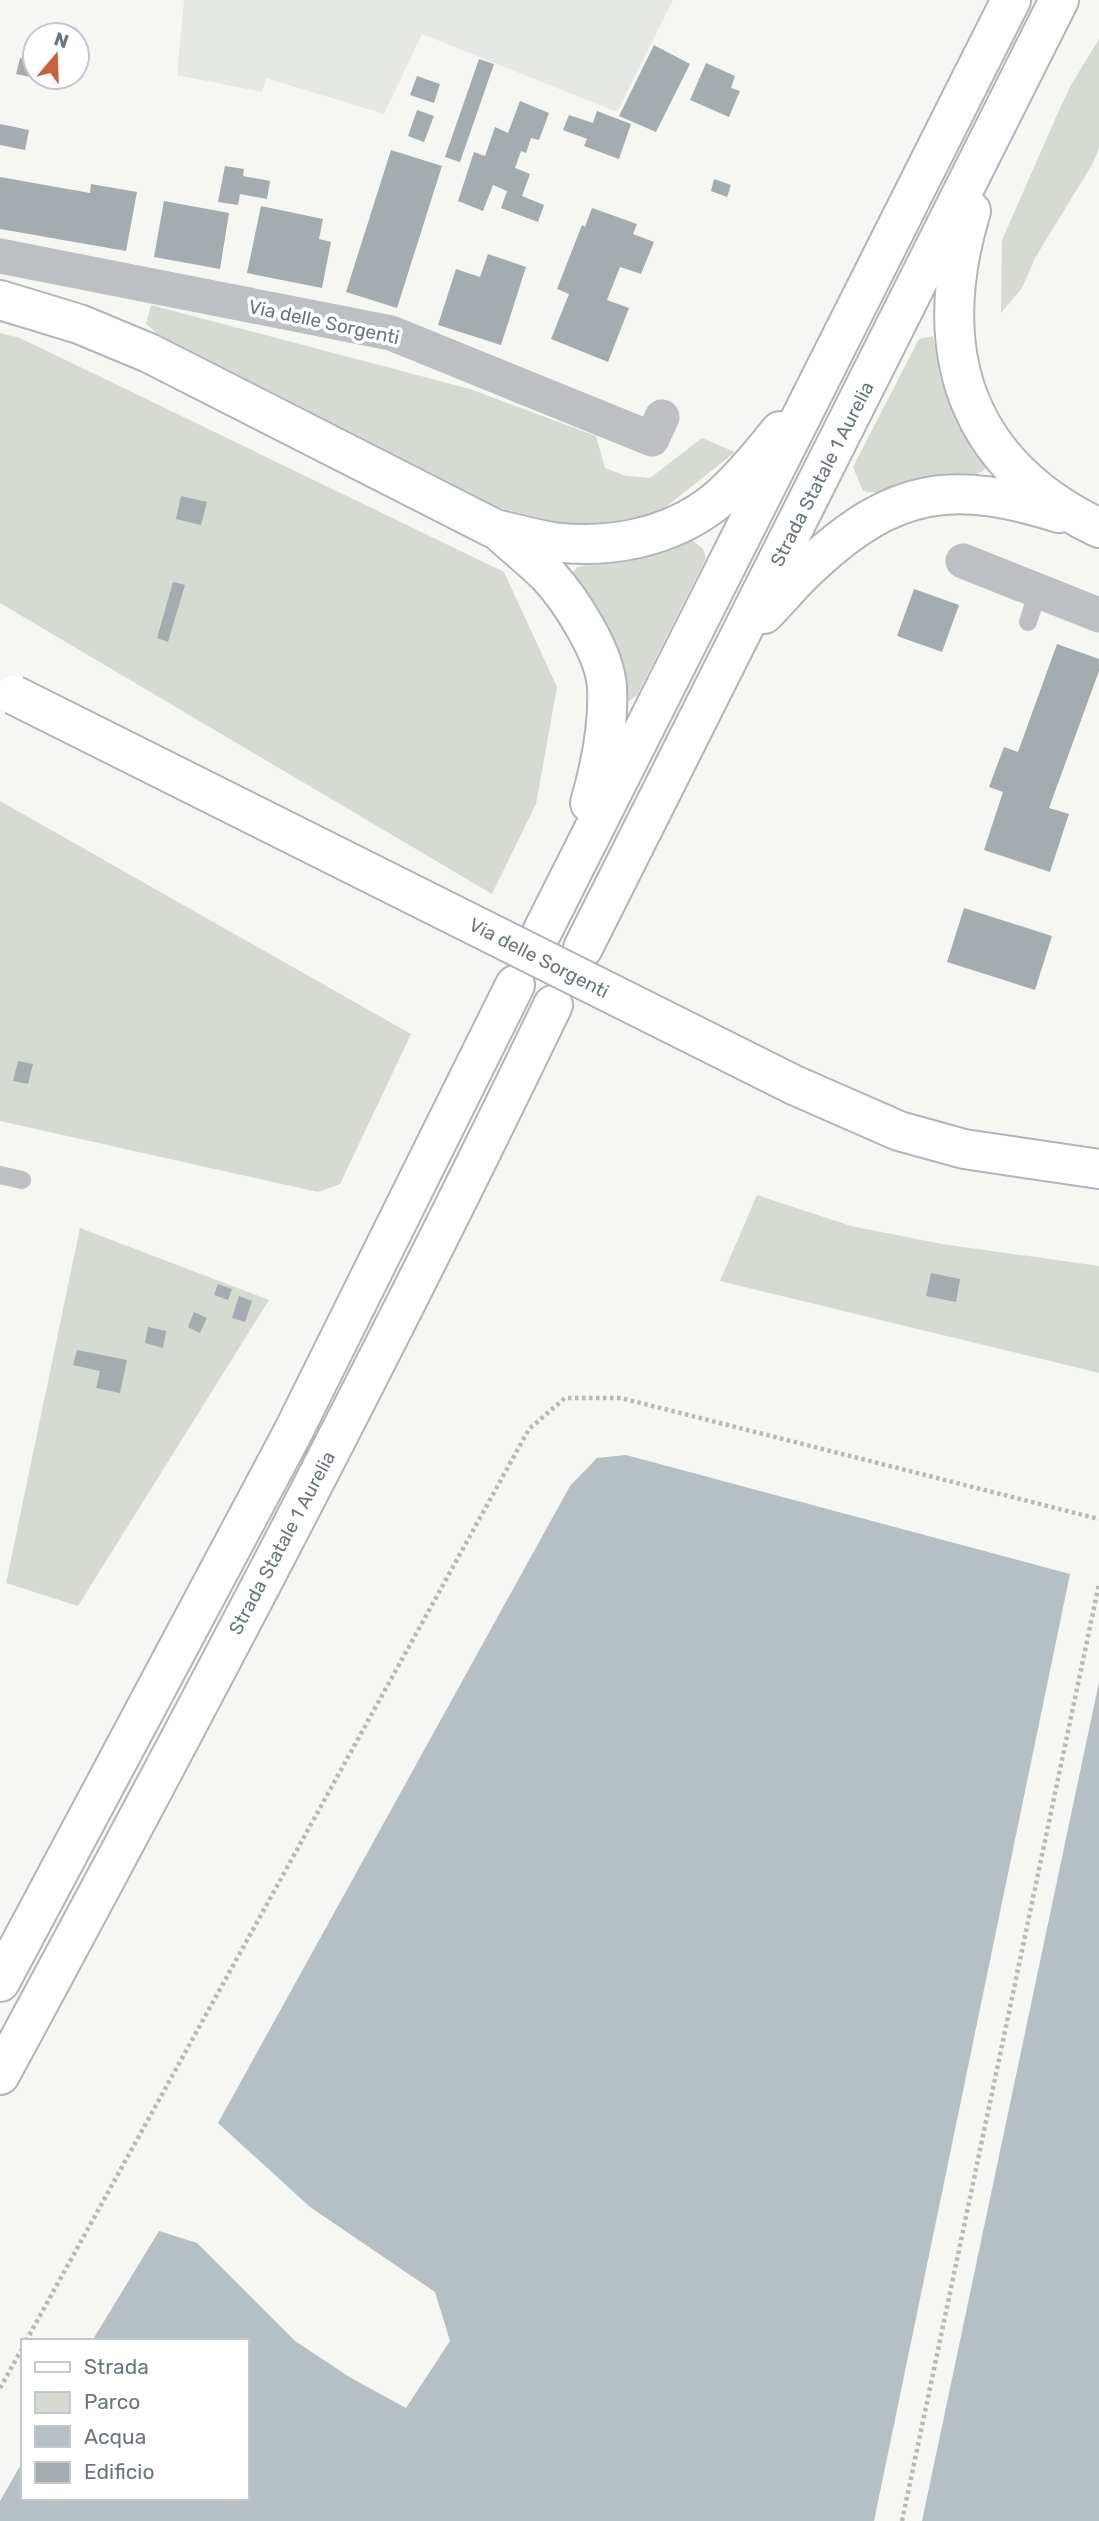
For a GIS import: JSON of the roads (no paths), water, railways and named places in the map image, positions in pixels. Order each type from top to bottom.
[{"type":"main road","points":[[542,932],[1011,0]]},
{"type":"main road","name":"Strada Statale 1 Aurelia","points":[[583,948],[1059,0]]},
{"type":"main road","points":[[998,122],[958,262],[953,326],[960,370],[977,415],[1000,455],[1036,489],[1092,524]]},
{"type":"main road","points":[[0,300],[79,324],[149,353],[495,529],[548,575],[572,604],[592,639],[607,684],[606,731],[600,769],[563,890]]},
{"type":"main road","points":[[495,529],[552,542],[597,544],[638,539],[678,525],[715,502],[734,483],[762,454],[823,377]]},
{"type":"main road","points":[[740,638],[811,565],[838,542],[862,523],[911,500],[962,494],[993,497],[1023,502],[1092,524]]},
{"type":"main road","name":"Via delle Sorgenti","points":[[7,691],[794,1085],[899,1131],[964,1149],[1099,1170]]},
{"type":"main road","points":[[0,1982],[292,1434],[514,985]]},
{"type":"main road","name":"Strada Statale 1 Aurelia","points":[[0,2075],[130,1835],[338,1437],[454,1210],[554,1004]]},
{"type":"street","name":"Via delle Sorgenti","points":[[0,256],[391,333],[652,439],[662,417]]},
{"type":"street","points":[[963,561],[1033,606],[1099,615]]},
{"type":"lane","points":[[0,1175],[22,1180]]},
{"type":"water","points":[[626,1455],[1070,1574],[874,2521],[0,2521],[0,2501],[21,2464],[21,2500],[248,2500],[248,2339],[93,2339],[159,2231],[197,2243],[295,2341],[351,2378],[406,2408],[450,2341],[435,2292],[310,2207],[218,2123],[570,1486],[597,1458]]},
{"type":"water","points":[[1099,1682],[1099,2521],[922,2521]]}]
